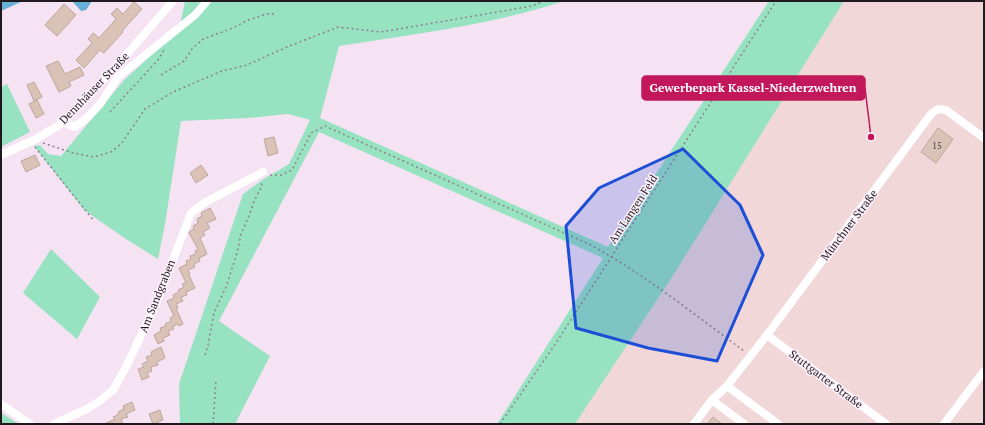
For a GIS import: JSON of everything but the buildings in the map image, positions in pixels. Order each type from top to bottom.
[{"type":"street","name":"Dennhäuser Straße","points":[[1,155],[33,140],[63,122],[115,68],[173,1]]},
{"type":"street","points":[[63,122],[75,127],[88,117],[100,104],[118,77],[195,15],[207,1]]},
{"type":"street","name":"Münchner Straße","points":[[694,424],[712,400],[727,386],[767,335],[931,114],[938,110],[946,110],[984,138]]},
{"type":"street","name":"Am Sandgraben","points":[[54,424],[87,409],[113,390],[126,367],[156,304],[191,213],[204,203],[261,173]]},
{"type":"street","name":"Stuttgarter Straße","points":[[767,335],[886,424]]},
{"type":"street","points":[[944,424],[984,370]]},
{"type":"street","points":[[727,386],[778,424]]},
{"type":"street","points":[[712,400],[744,424]]},
{"type":"street","points":[[1,404],[30,424]]},
{"type":"path","points":[[33,140],[73,154],[94,157],[111,152],[121,144],[145,109],[173,92],[222,71],[247,65],[338,27],[381,32],[532,6],[544,1]]},
{"type":"path","name":"Am Langen Feld","points":[[500,424],[554,346],[776,1]]},
{"type":"path","points":[[161,75],[184,61],[192,49],[203,38],[233,28],[246,21],[266,14],[276,14]]},
{"type":"path","points":[[110,112],[158,60],[166,48]]},
{"type":"path","points":[[205,355],[214,313],[226,287],[237,254],[241,234],[254,201],[262,186],[261,173],[275,176],[292,170],[311,133],[325,126],[589,244],[679,303],[751,355]]},
{"type":"path","points":[[33,140],[41,153],[94,221]]},
{"type":"path","points":[[213,424],[216,380]]},
{"type":"highlighted area","points":[[683,149],[740,205],[763,255],[717,361],[648,348],[576,328],[566,226],[599,188]]},
{"type":"shaded area","points":[[844,1],[984,1],[984,424],[575,424],[674,274]]},
{"type":"green space","points":[[185,1],[564,1],[481,23],[339,46],[320,118],[608,247],[769,1],[844,1],[674,274],[575,424],[497,424],[603,258],[319,132],[219,321],[270,356],[235,424],[180,424],[179,384],[243,194],[262,180],[289,164],[310,120],[288,114],[248,118],[181,121],[158,259],[84,210],[34,146],[40,145],[48,154],[61,156],[124,80],[179,30]]},
{"type":"green space","points":[[7,84],[30,132],[1,147],[1,87]]},
{"type":"green space","points":[[51,249],[100,297],[77,339],[23,293]]},
{"type":"green space","points":[[1,412],[3,414],[19,424],[1,424]]},
{"type":"water","points":[[1,1],[23,1],[1,11]]},
{"type":"water","points":[[72,1],[92,1],[86,10],[81,11]]},
{"type":"place","name":"Gewerbepark Kassel-Niederzwehren","points":[[871,137]]}]
